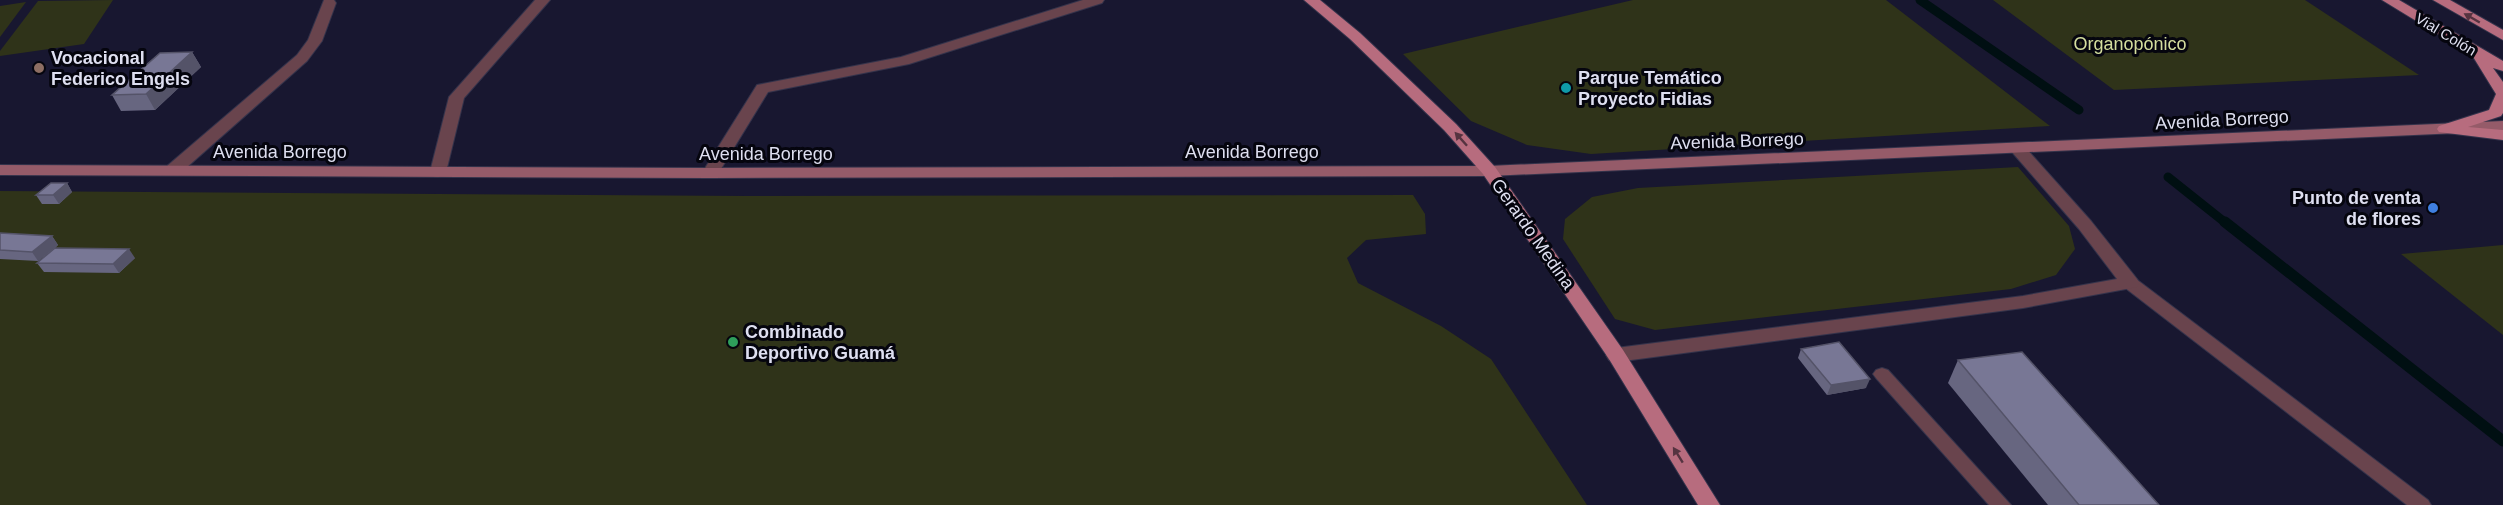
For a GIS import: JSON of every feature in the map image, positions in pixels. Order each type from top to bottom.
[{"type":"main road","name":"Gerardo Medina","points":[[1311,0],[1355,36],[1425,102],[1489,171],[1616,355],[1709,505]]},
{"type":"main road","name":"Vial Colón","points":[[2389,0],[2503,67]]},
{"type":"main road","name":"Vial Colón","points":[[2440,0],[2503,36]]},
{"type":"main road","points":[[2445,129],[2495,112],[2503,95],[2474,50]]},
{"type":"main road","name":"Avenida Borrego","points":[[0,170],[710,173],[1489,171],[2503,126]]},
{"type":"main road","points":[[2445,129],[2503,135]]},
{"type":"street","points":[[438,172],[457,97],[543,0]]},
{"type":"street","points":[[710,173],[762,88],[904,61],[1097,0]]},
{"type":"street","points":[[172,171],[302,58],[315,41],[329,3]]},
{"type":"street","points":[[1616,355],[2023,302],[2130,283],[2085,225],[2018,149]]},
{"type":"lane","points":[[2130,283],[2421,505]]},
{"type":"lane","points":[[1882,374],[2001,505]]},
{"type":"green space","points":[[113,0],[84,44],[0,56],[0,51],[38,1]]},
{"type":"green space","points":[[1633,0],[1886,0],[2050,126],[1591,154],[1527,145],[1471,121],[1403,54]]},
{"type":"green space","name":"Organopónico","points":[[1993,0],[2305,0],[2419,75],[2114,90]]},
{"type":"green space","points":[[26,2],[0,37],[0,6]]},
{"type":"green space","points":[[2018,167],[2069,226],[2075,249],[2056,275],[2011,289],[1655,330],[1615,319],[1563,239],[1565,219],[1592,197],[1638,188]]},
{"type":"green space","name":"Combinado Deportivo Guamá","points":[[0,191],[745,196],[1413,195],[1425,214],[1426,234],[1366,240],[1347,258],[1358,283],[1441,326],[1491,359],[1587,505],[0,505]]},
{"type":"green space","points":[[2503,245],[2503,335],[2401,254]]},
{"type":"building","points":[[192,52],[146,94],[112,95],[160,53]]},
{"type":"building","points":[[51,183],[67,183],[53,195],[36,195]]},
{"type":"building","points":[[0,233],[52,236],[32,252],[0,250]]},
{"type":"building","points":[[55,248],[129,249],[113,264],[37,263]]},
{"type":"building","points":[[1839,342],[1870,379],[1831,385],[1801,349]]},
{"type":"building","points":[[2022,352],[2159,505],[2079,505],[1958,360]]},
{"type":"waterway","points":[[1920,0],[2079,110]]},
{"type":"waterway","points":[[2168,177],[2227,224]]},
{"type":"waterway","points":[[2225,222],[2503,441]]},
{"type":"place","name":"Vocacional Federico Engels","points":[[39,68]]},
{"type":"place","name":"Parque Temático Proyecto Fidias","points":[[1566,88]]},
{"type":"place","name":"Punto de venta de flores","points":[[2433,208]]},
{"type":"place","name":"Combinado Deportivo Guamá","points":[[733,342]]}]
